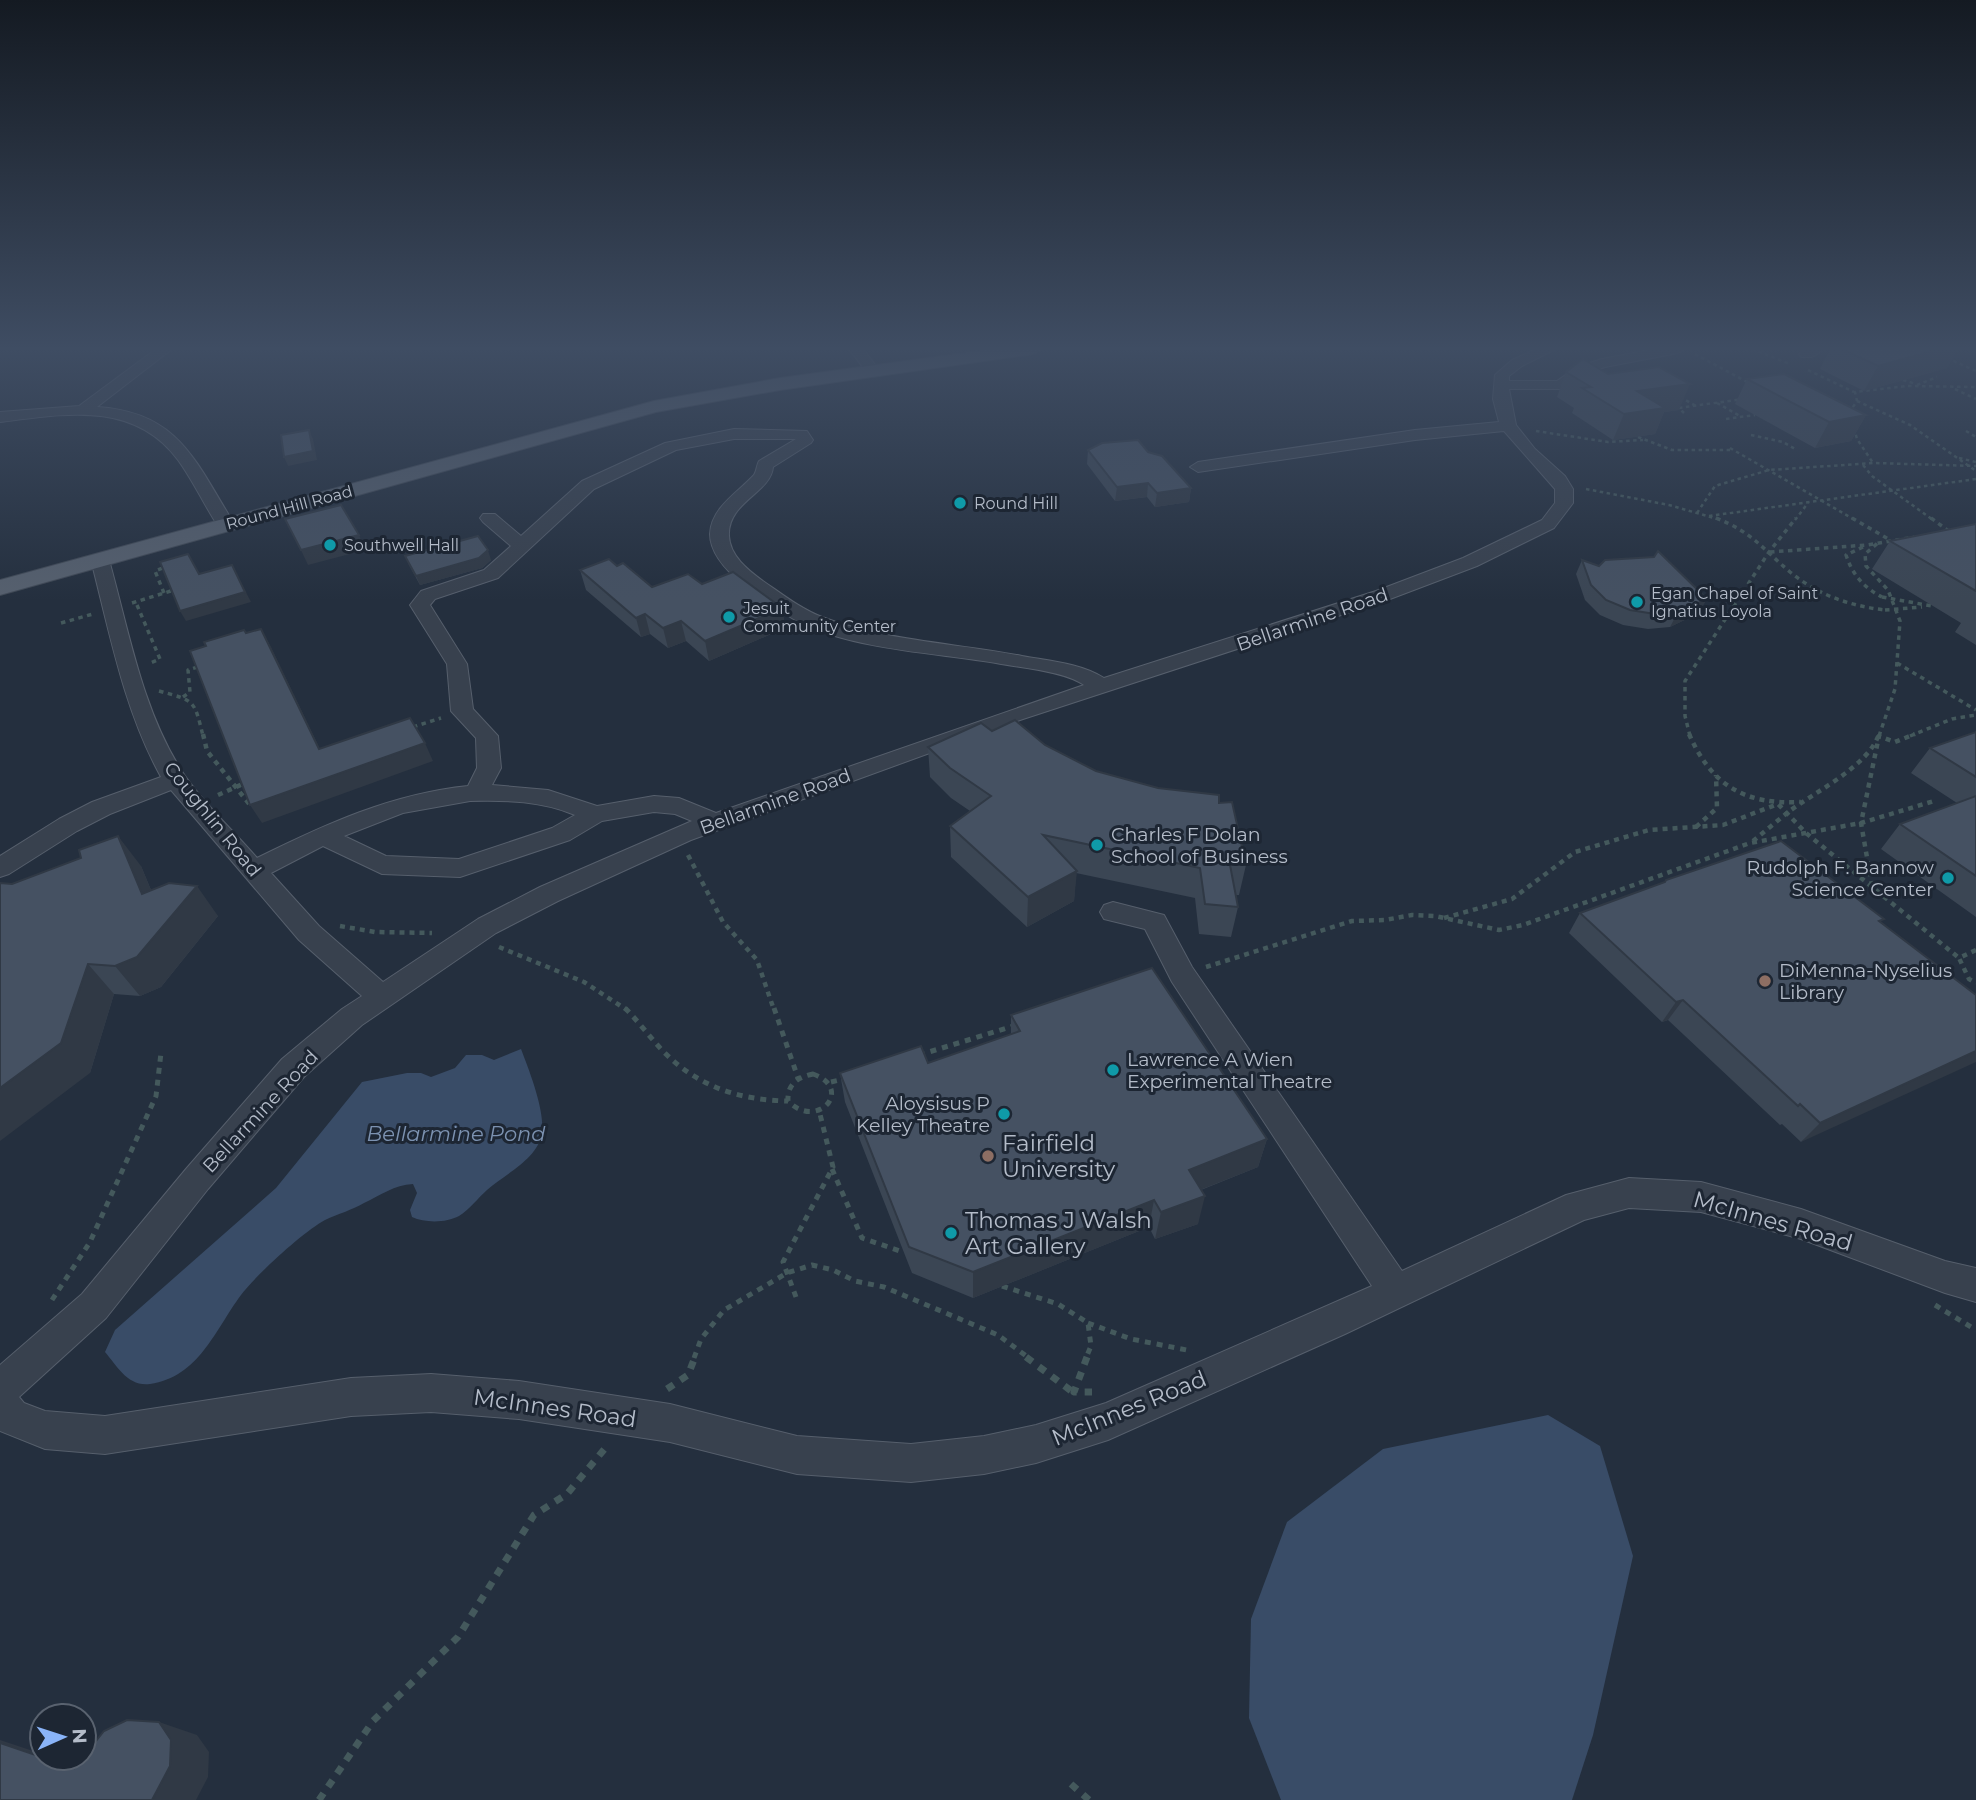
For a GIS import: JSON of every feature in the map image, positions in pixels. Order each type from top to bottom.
[{"type":"main road","name":"Round Hill Road","points":[[0,588],[560,433]]},
{"type":"street","points":[[161,433],[178,450],[226,525]]},
{"type":"street","points":[[1198,467],[1442,433]]},
{"type":"street","points":[[1515,433],[1561,484]]},
{"type":"street","points":[[477,792],[489,768],[487,736],[462,711],[457,664],[420,606],[428,595],[491,574],[588,485],[671,446],[734,434],[801,434],[805,440],[765,466],[764,475],[738,496],[724,514],[719,539],[723,553],[729,563],[751,582],[797,613],[816,622],[909,644],[1084,675],[1101,687]]},
{"type":"street","name":"Bellarmine Road","points":[[0,1389],[94,1306],[197,1179],[293,1068],[352,1017],[470,937],[549,894],[714,822],[1015,714],[1358,604],[1470,562],[1548,524],[1564,503],[1561,484]]},
{"type":"street","points":[[489,518],[522,546]]},
{"type":"street","name":"Coughlin Road","points":[[100,560],[142,714],[156,747],[175,780],[309,933],[382,997]]},
{"type":"street","points":[[0,868],[68,825],[101,808],[175,780]]},
{"type":"street","points":[[254,870],[354,822],[397,806],[477,792],[521,794],[577,804],[595,814]]},
{"type":"street","points":[[326,837],[382,865],[460,868],[561,834],[595,814],[654,804],[679,806],[714,822]]},
{"type":"street","points":[[1113,912],[1155,922],[1181,974],[1396,1292]]},
{"type":"street","name":"McInnes Road","points":[[0,1401],[11,1417],[45,1430],[105,1435],[351,1397],[431,1393],[519,1400],[670,1423],[797,1455],[859,1462],[912,1463],[984,1455],[1036,1444],[1108,1421],[1396,1292],[1578,1206],[1629,1193],[1701,1197],[1801,1224],[1945,1277],[1976,1285]]},
{"type":"path","points":[[1549,433],[1608,442],[1643,440]]},
{"type":"path","points":[[1847,433],[1857,438]]},
{"type":"path","points":[[1855,433],[1874,463]]},
{"type":"path","points":[[1921,433],[1966,466]]},
{"type":"path","points":[[1751,435],[1783,442],[1795,449]]},
{"type":"path","points":[[1638,437],[1653,447],[1670,451],[1732,449],[1890,540]]},
{"type":"path","points":[[1955,457],[1976,466]]},
{"type":"path","points":[[1697,513],[1715,486],[1769,470],[1874,463],[1976,466]]},
{"type":"path","points":[[1863,464],[1872,475],[1956,536]]},
{"type":"path","points":[[1708,517],[1976,479]]},
{"type":"path","points":[[1561,484],[1697,513],[1750,534],[1812,590],[1839,602],[1860,608],[1885,610],[1933,606],[1882,597],[1871,592],[1850,569],[1846,555],[1867,545]]},
{"type":"path","points":[[1808,503],[1769,552],[1685,681],[1681,698],[1688,734],[1704,762],[1730,788],[1748,797],[1779,804],[1805,833],[1959,958],[1969,979],[1976,983]]},
{"type":"path","points":[[1769,552],[1921,538]]},
{"type":"path","points":[[164,593],[155,570],[176,563],[167,541]]},
{"type":"path","points":[[1872,887],[1861,823],[1879,736],[1895,689],[1900,621],[1888,590],[1866,566],[1865,554],[1879,542]]},
{"type":"path","points":[[136,601],[160,659],[146,666]]},
{"type":"path","points":[[1897,663],[1976,713]]},
{"type":"path","points":[[183,697],[190,692],[188,670],[206,664]]},
{"type":"path","points":[[157,690],[189,699],[196,708],[201,738],[207,751],[250,806]]},
{"type":"path","points":[[411,728],[462,711]]},
{"type":"path","points":[[1879,736],[1895,742],[1952,719],[1976,713]]},
{"type":"path","points":[[1750,843],[1801,802],[1857,764],[1879,736]]},
{"type":"path","points":[[1696,828],[1717,808],[1716,774]]},
{"type":"path","points":[[208,800],[245,783]]},
{"type":"path","points":[[1181,974],[1352,922],[1412,915],[1444,918],[1499,930],[1523,925],[1750,843],[1861,823],[1934,801]]},
{"type":"path","points":[[1444,918],[1512,899],[1575,852],[1649,830],[1723,825],[1779,804],[1801,802]]},
{"type":"path","points":[[678,836],[723,922],[757,960],[798,1078]]},
{"type":"path","points":[[330,925],[375,932],[444,933],[470,937],[551,966],[613,998],[640,1022],[667,1055],[716,1092],[757,1101],[788,1101]]},
{"type":"path","points":[[1959,958],[1976,950]]},
{"type":"path","points":[[909,1058],[1026,1022]]},
{"type":"path","points":[[44,1307],[53,1299],[90,1242],[156,1096],[161,1054]]},
{"type":"path","points":[[831,1082],[831,1101],[819,1110],[804,1113],[797,1111],[788,1101],[789,1088],[798,1078],[813,1074],[831,1082],[857,1074]]},
{"type":"path","points":[[819,1110],[832,1169],[862,1238],[903,1252]]},
{"type":"path","points":[[796,1297],[783,1262],[832,1169]]},
{"type":"path","points":[[1088,1323],[1131,1339],[1193,1351]]},
{"type":"path","points":[[1071,1784],[1089,1800]]},
{"type":"water","name":"Bellarmine Pond","points":[[521,1049],[541,1113],[542,1133],[539,1142],[528,1158],[463,1213],[442,1221],[412,1217],[410,1210],[417,1193],[413,1184],[394,1188],[325,1220],[268,1266],[241,1295],[204,1350],[181,1372],[167,1380],[150,1384],[135,1382],[124,1374],[105,1352],[115,1330],[276,1188],[362,1082],[407,1073],[421,1073],[431,1077],[455,1068],[466,1055],[482,1055],[494,1060]]},
{"type":"water","points":[[1548,1415],[1600,1446],[1633,1556],[1593,1735],[1572,1800],[1281,1800],[1249,1718],[1251,1619],[1287,1522],[1383,1449]]},
{"type":"building","points":[[310,433],[313,451],[284,457],[281,435]]},
{"type":"building","points":[[1138,440],[1148,452],[1162,456],[1191,488],[1157,493],[1148,483],[1117,487],[1088,450],[1102,443]]},
{"type":"building","points":[[341,505],[359,535],[301,550],[285,519]]},
{"type":"building","points":[[1976,524],[1976,591],[1890,541]]},
{"type":"building","points":[[478,536],[488,550],[479,558],[416,576],[405,556]]},
{"type":"building","points":[[1658,551],[1707,599],[1678,612],[1655,614],[1630,610],[1606,600],[1591,585],[1582,560],[1599,566],[1605,560],[1654,557]]},
{"type":"building","points":[[188,554],[199,574],[232,565],[245,592],[180,611],[160,562]]},
{"type":"building","points":[[609,559],[617,566],[623,563],[652,587],[688,574],[702,584],[733,572],[782,608],[705,641],[681,621],[663,628],[645,614],[636,618],[580,570]]},
{"type":"building","points":[[261,629],[319,749],[410,718],[425,743],[250,805],[190,651],[206,646],[204,642],[244,630],[246,633]]},
{"type":"building","name":"Charles F Dolan School of Business","points":[[1015,720],[1045,745],[1096,771],[1158,788],[1219,795],[1219,803],[1232,802],[1246,865],[1230,865],[1238,907],[1205,904],[1200,868],[1043,835],[1077,871],[1028,897],[950,826],[991,796],[950,768],[928,747],[981,723],[992,731]]},
{"type":"building","points":[[1976,732],[1976,777],[1930,748]]},
{"type":"building","points":[[1976,796],[1976,876],[1900,824]]},
{"type":"building","points":[[118,836],[142,894],[169,883],[197,886],[137,957],[115,966],[88,964],[61,1043],[0,1088],[0,883],[12,884],[81,858],[79,850]]},
{"type":"building","name":"DiMenna-Nyselius Library","points":[[1781,841],[1884,919],[1879,921],[1976,995],[1976,1051],[1820,1123],[1683,1000],[1676,1002],[1580,913]]},
{"type":"building","points":[[1152,968],[1267,1139],[1189,1170],[1205,1196],[1161,1212],[1154,1200],[973,1272],[909,1247],[840,1073],[921,1046],[928,1063],[1020,1031],[1011,1015]]},
{"type":"building","points":[[127,1720],[159,1722],[171,1740],[170,1766],[152,1800],[0,1800],[0,1743],[28,1752],[28,1772],[98,1772],[98,1738],[104,1731]]},
{"type":"place","name":"Round Hill","points":[[960,503]]},
{"type":"place","name":"Southwell Hall","points":[[330,545]]},
{"type":"place","name":"Egan Chapel of Saint Ignatius Loyola","points":[[1637,602]]},
{"type":"place","name":"Jesuit Community Center","points":[[729,617]]},
{"type":"place","name":"Charles F Dolan School of Business","points":[[1097,845]]},
{"type":"place","name":"Rudolph F. Bannow Science Center","points":[[1948,878]]},
{"type":"place","name":"DiMenna-Nyselius Library","points":[[1765,981]]},
{"type":"place","name":"Lawrence A Wien Experimental Theatre","points":[[1113,1070]]},
{"type":"place","name":"Aloysisus P Kelley Theatre","points":[[1004,1114]]},
{"type":"place","name":"Fairfield University","points":[[988,1156]]},
{"type":"place","name":"Thomas J Walsh Art Gallery","points":[[951,1233]]}]
